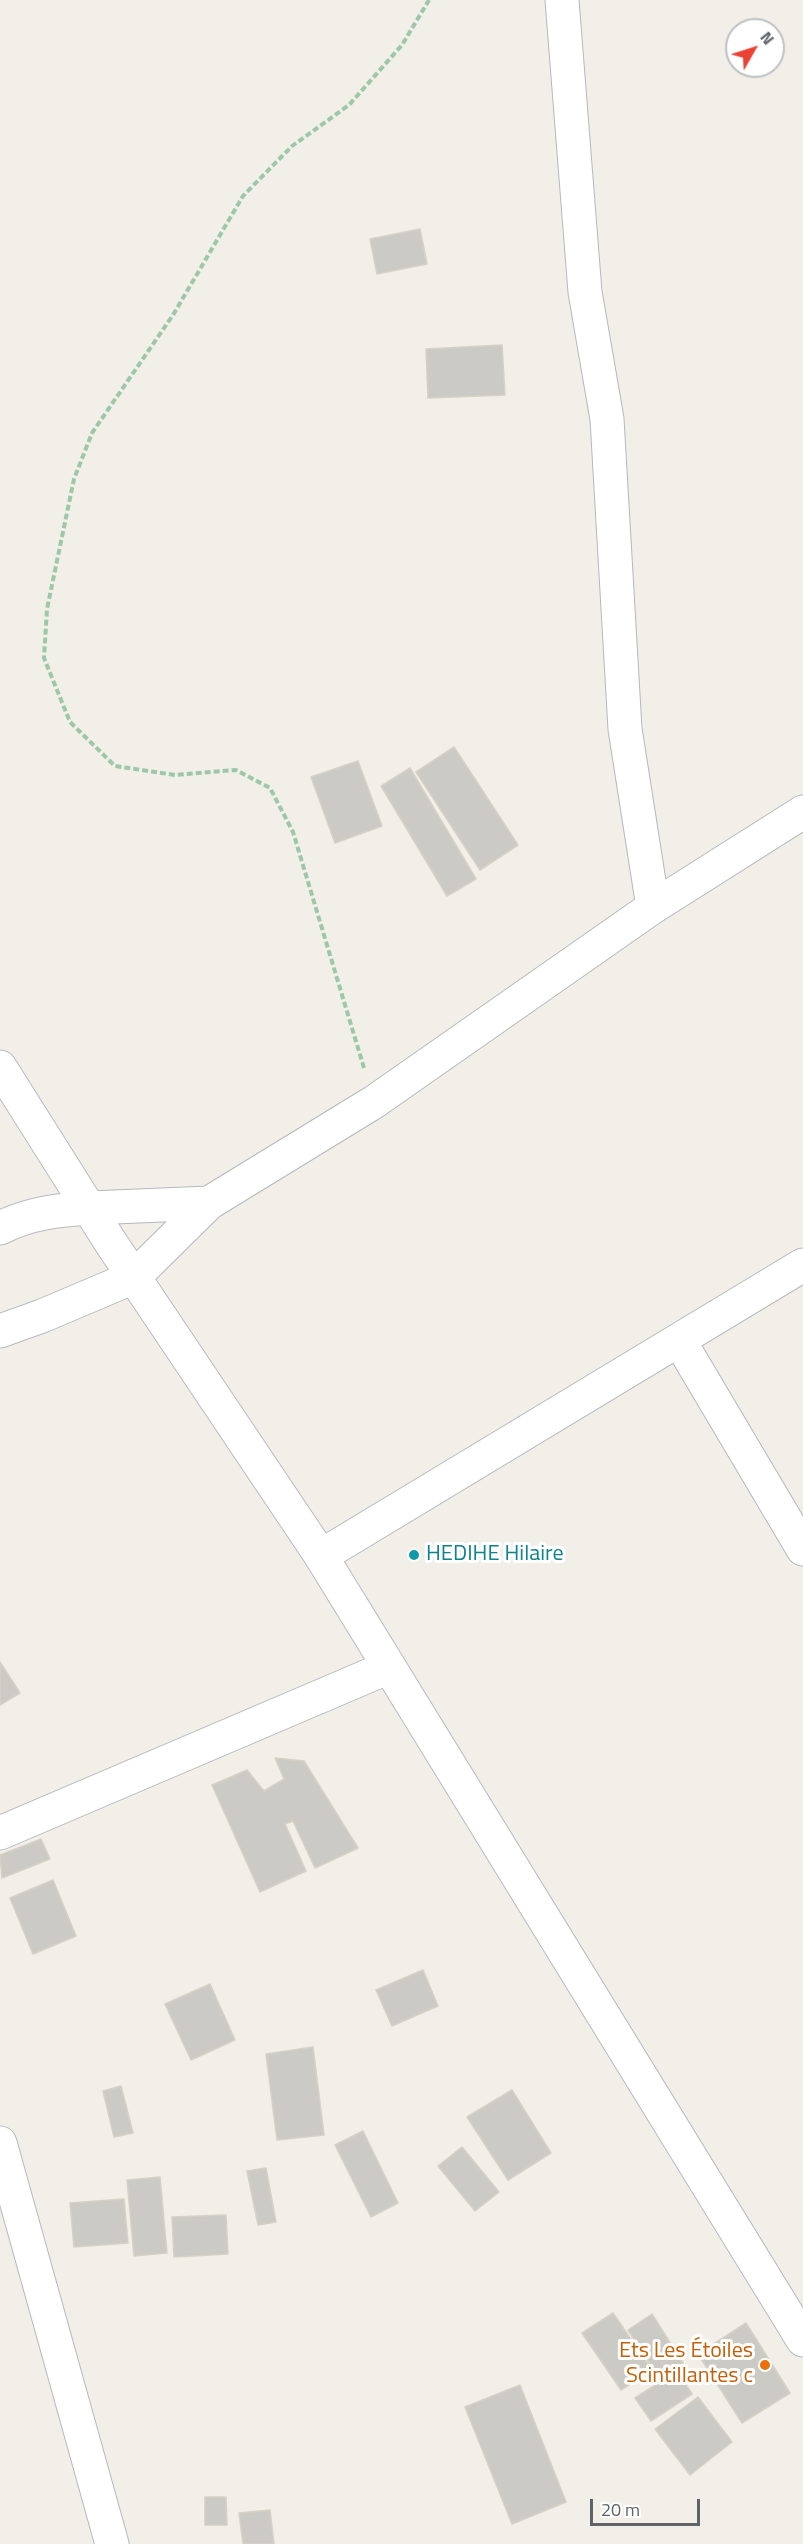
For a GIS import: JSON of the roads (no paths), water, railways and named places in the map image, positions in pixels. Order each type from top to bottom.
[{"type":"street","points":[[562,0],[585,292],[607,419],[625,729],[653,907]]},
{"type":"street","points":[[0,1331],[134,1277],[209,1203],[374,1102],[653,907],[803,812]]},
{"type":"street","points":[[0,1067],[134,1277],[321,1556],[803,2340]]},
{"type":"street","points":[[0,1228],[16,1220],[50,1210],[209,1203]]},
{"type":"street","points":[[321,1556],[803,1265]]},
{"type":"street","points":[[679,1340],[803,1549]]},
{"type":"street","points":[[0,1833],[389,1667]]},
{"type":"street","points":[[0,2143],[112,2544]]},
{"type":"place","name":"HEDIHE Hilaire","points":[[414,1555]]},
{"type":"place","name":"Ets Les Étoiles Scintillantes c","points":[[765,2365]]}]
